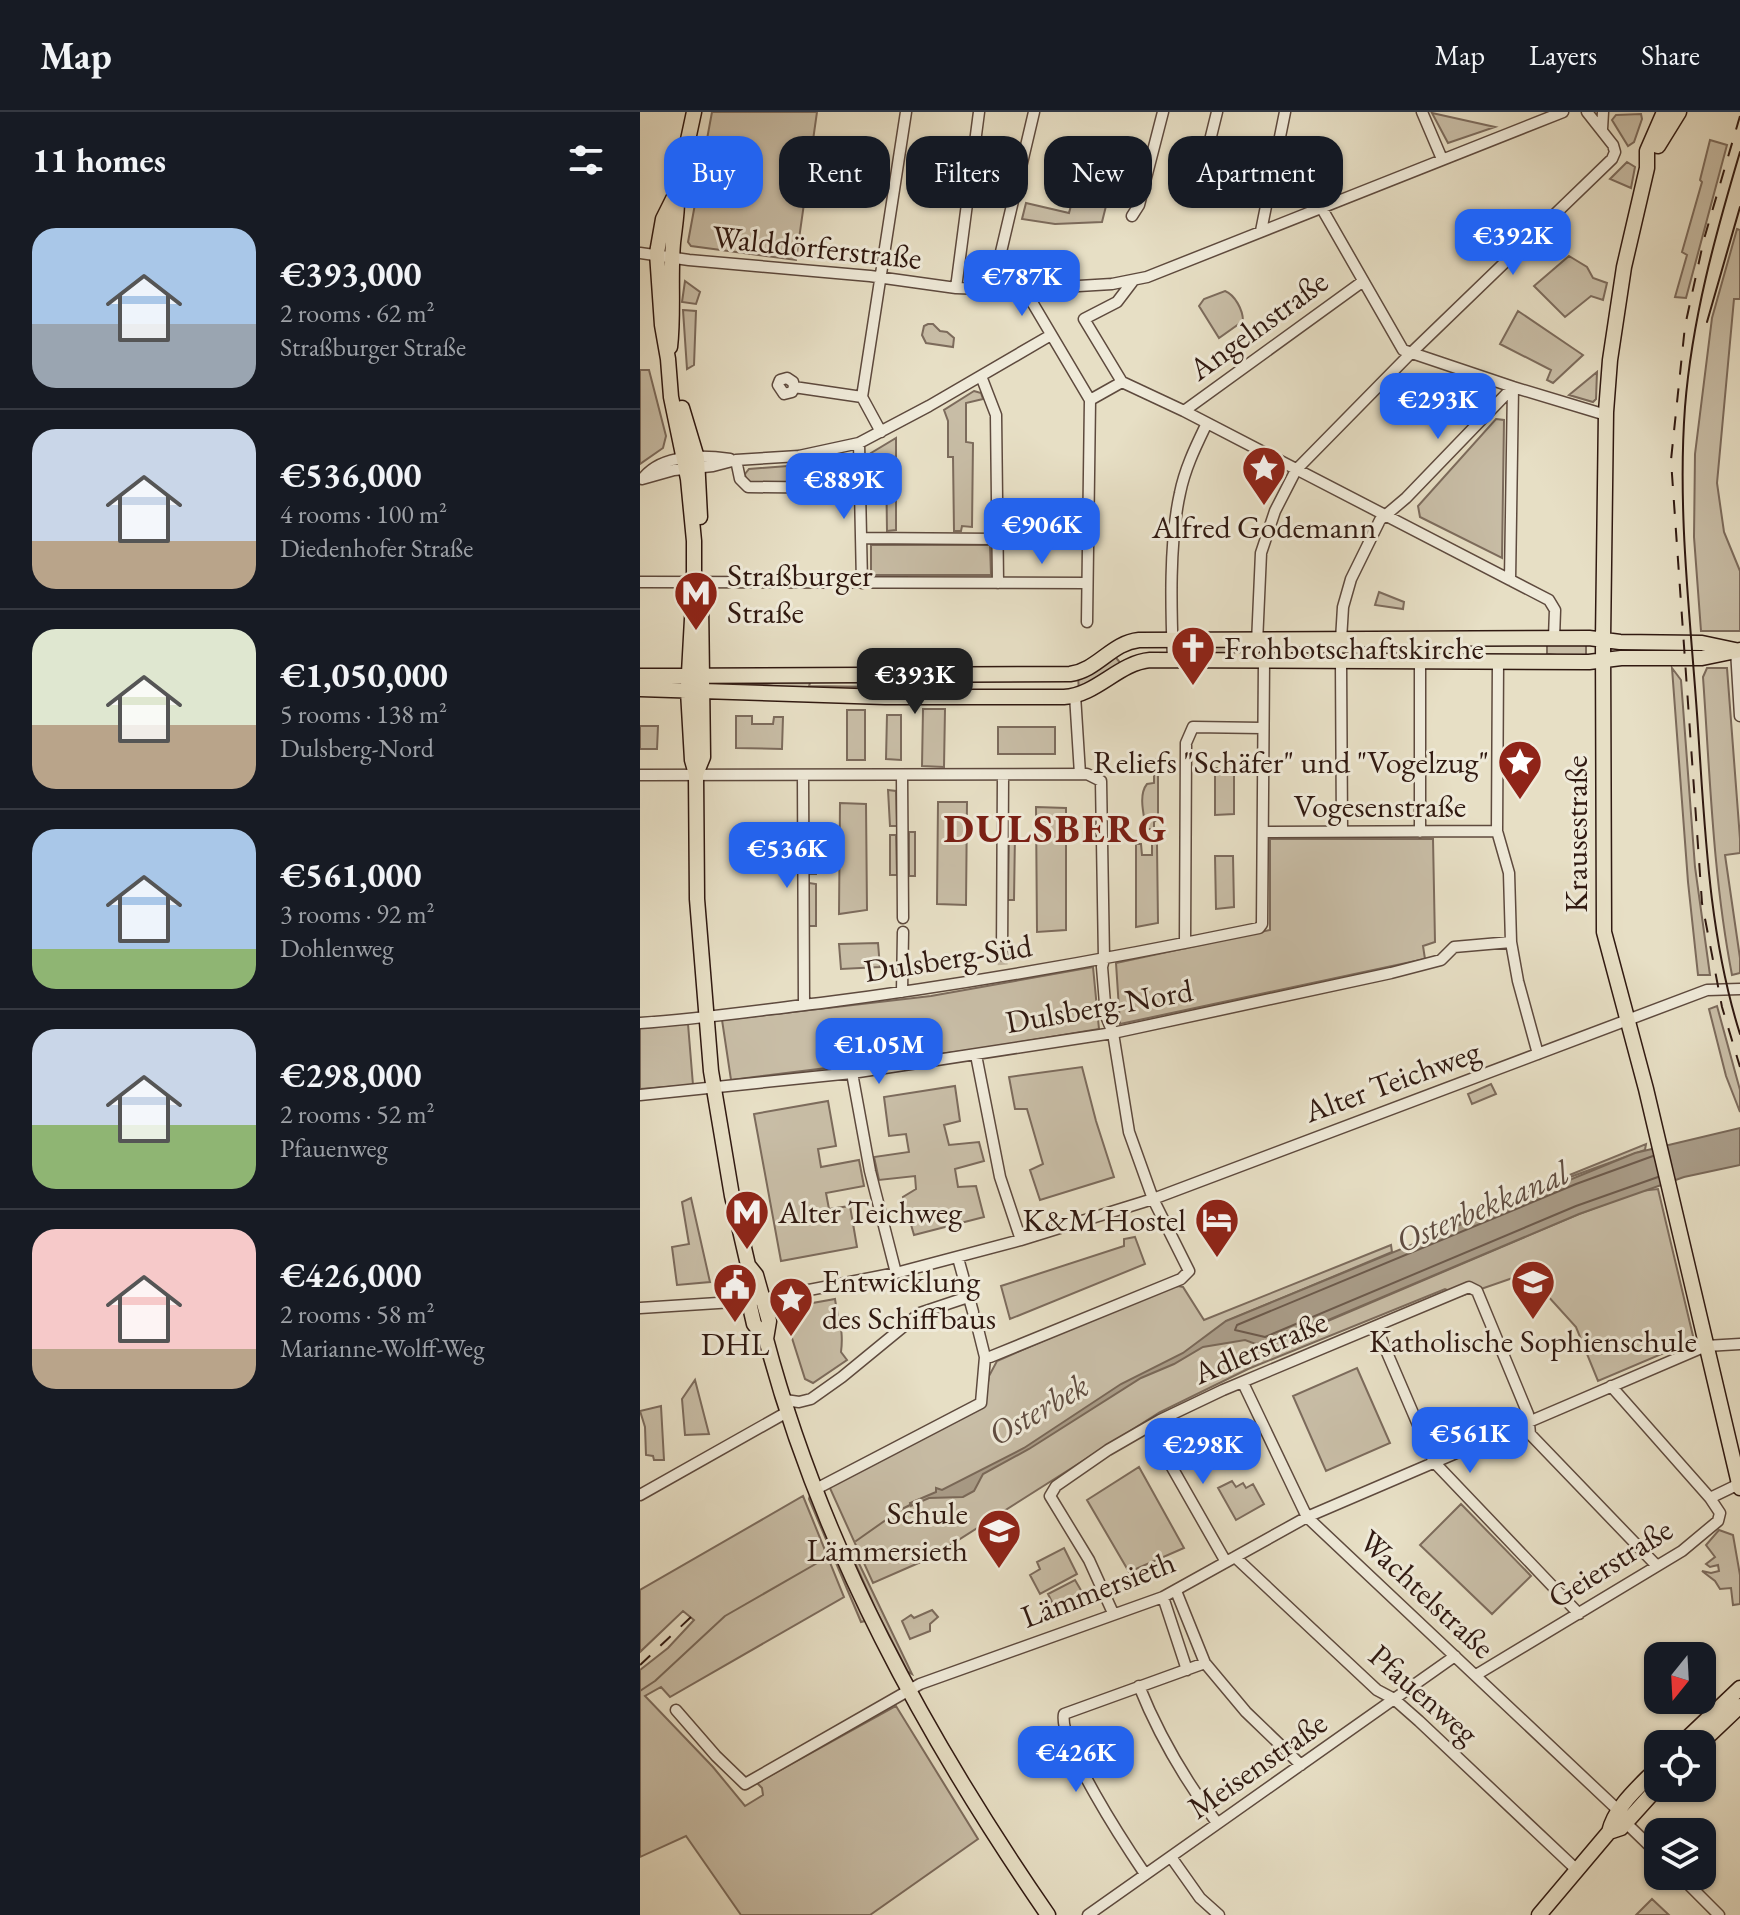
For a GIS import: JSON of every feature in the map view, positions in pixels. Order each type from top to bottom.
[{"type":"main road","points":[[694,112],[677,191],[678,215],[665,257],[662,325],[670,378],[685,416],[704,583],[693,681],[692,760],[696,774],[697,899],[713,1088],[748,1265],[743,1276],[756,1300],[754,1324],[766,1339],[816,1489],[851,1574],[908,1690],[968,1796],[1048,1915]]},
{"type":"main road","name":"Krausestraße","points":[[1679,112],[1662,135],[1647,168],[1624,267],[1610,360],[1606,415],[1603,640],[1604,932],[1740,1486]]},
{"type":"main road","name":"Krausestraße","points":[[1647,168],[1647,151],[1662,114]]},
{"type":"main road","points":[[640,676],[693,681],[1070,674],[1091,668],[1127,642],[1172,640],[1554,638],[1702,643],[1738,650]]},
{"type":"main road","points":[[703,692],[885,697],[1075,695],[1137,662],[1589,662],[1702,658],[1738,650]]},
{"type":"main road","points":[[640,689],[693,681]]},
{"type":"main road","points":[[693,681],[703,692],[703,757],[696,774]]},
{"type":"main road","points":[[1696,1730],[1740,1688]]},
{"type":"main road","points":[[1715,1730],[1740,1706]]},
{"type":"main road","points":[[1539,1915],[1644,1786]]},
{"type":"main road","points":[[1622,1817],[1644,1799]]},
{"type":"street","points":[[881,432],[862,397],[906,112]]},
{"type":"street","points":[[956,288],[979,112]]},
{"type":"street","points":[[992,290],[1034,112]]},
{"type":"street","points":[[1132,216],[1139,205],[1163,112]]},
{"type":"street","points":[[1211,136],[1217,112]]},
{"type":"street","points":[[1261,231],[1285,112]]},
{"type":"street","points":[[1422,112],[1442,159]]},
{"type":"street","points":[[1343,198],[1563,112]]},
{"type":"street","points":[[1246,661],[1253,653],[1257,640],[1261,553],[1275,511],[1296,470],[1410,354],[1612,159],[1614,148],[1587,112]]},
{"type":"street","points":[[1602,129],[1603,112]]},
{"type":"street","points":[[1318,208],[1133,281],[1117,302],[1084,319],[1122,382],[1184,411],[1553,604],[1554,638]]},
{"type":"street","points":[[1322,208],[1396,342],[1410,354],[1606,415]]},
{"type":"street","name":"Walddörferstraße","points":[[640,253],[956,288],[1031,289],[1133,281]]},
{"type":"street","name":"Angelnstraße","points":[[1184,411],[1362,282]]},
{"type":"street","points":[[1031,289],[1032,302],[1090,400],[1087,622]]},
{"type":"street","points":[[641,480],[656,466],[799,456],[859,443],[1051,335]]},
{"type":"street","points":[[981,376],[996,415],[998,583]]},
{"type":"street","points":[[1090,400],[1122,382]]},
{"type":"street","points":[[794,387],[862,397]]},
{"type":"street","points":[[1341,640],[1343,607],[1351,579],[1380,520],[1406,498],[1513,387]]},
{"type":"street","points":[[1510,580],[1513,387]]},
{"type":"street","points":[[1173,660],[1174,531],[1180,492],[1190,459],[1207,423]]},
{"type":"street","points":[[859,443],[862,583]]},
{"type":"street","points":[[736,460],[740,479],[748,487],[861,488]]},
{"type":"street","points":[[861,538],[997,539]]},
{"type":"street","points":[[640,582],[1087,583]]},
{"type":"street","points":[[1420,640],[1420,832]]},
{"type":"street","points":[[1738,650],[1740,716]]},
{"type":"street","points":[[1263,832],[1264,661]]},
{"type":"street","points":[[1498,661],[1497,831],[1509,873],[1511,942],[1527,1020],[1538,1054]]},
{"type":"street","points":[[1341,662],[1342,832]]},
{"type":"street","points":[[1075,695],[1080,774]]},
{"type":"street","points":[[1185,943],[1186,743],[1193,727],[1262,728]]},
{"type":"street","points":[[640,775],[1080,774],[1094,775],[1101,781],[1102,967],[1106,1016],[1113,1033],[1129,1132],[1185,1275],[985,1357]]},
{"type":"street","points":[[803,775],[804,1005]]},
{"type":"street","points":[[902,775],[903,918]]},
{"type":"street","points":[[1002,955],[1003,775]]},
{"type":"street","name":"Vogesenstraße","points":[[1263,832],[1497,831]]},
{"type":"street","name":"Dulsberg-Süd","points":[[640,1023],[902,992],[1003,972],[1104,959],[1262,926],[1263,832]]},
{"type":"street","points":[[902,992],[903,932]]},
{"type":"street","name":"Dulsberg-Nord","points":[[640,1095],[852,1073],[1113,1033],[1391,973],[1441,960],[1454,947],[1511,942]]},
{"type":"street","name":"Alter Teichweg","points":[[640,1308],[756,1300],[896,1273],[1021,1240],[1153,1199],[1707,990],[1740,989]]},
{"type":"street","points":[[976,1055],[1000,1177],[1021,1240]]},
{"type":"street","points":[[852,1073],[870,1171],[896,1273]]},
{"type":"street","points":[[958,1258],[973,1312]]},
{"type":"street","name":"Adlerstraße","points":[[1113,1613],[1089,1560],[1051,1494],[1056,1486],[1108,1450],[1223,1390],[1469,1287],[1477,1291],[1528,1414],[1527,1424]]},
{"type":"street","points":[[640,1495],[787,1406],[811,1399],[920,1313],[968,1297]]},
{"type":"street","points":[[816,1489],[981,1403],[985,1357],[977,1325]]},
{"type":"street","points":[[1376,1327],[1434,1462],[1579,1614]]},
{"type":"street","name":"Lämmersieth","points":[[676,1710],[745,1784],[920,1684],[1163,1597],[1307,1517],[1706,1346],[1740,1344]]},
{"type":"street","name":"Wachtelstraße","points":[[1243,1383],[1307,1517],[1476,1675],[1644,1840]]},
{"type":"street","points":[[1611,1386],[1710,1498],[1740,1486]]},
{"type":"street","points":[[1527,1424],[1530,1434],[1657,1566]]},
{"type":"street","name":"Pfauenweg","points":[[1149,1427],[1231,1559],[1377,1690],[1394,1699],[1578,1871]]},
{"type":"street","name":"Geierstraße","points":[[1476,1675],[1682,1551],[1718,1521],[1720,1513],[1710,1498]]},
{"type":"street","points":[[1176,1591],[1205,1663],[1246,1712],[1301,1765]]},
{"type":"street","points":[[1163,1597],[1187,1670]]},
{"type":"street","name":"Meisenstraße","points":[[1088,1915],[1455,1656]]},
{"type":"street","points":[[1145,1874],[1099,1804],[1064,1724],[1064,1714],[1205,1663]]},
{"type":"street","points":[[1139,1686],[1153,1722],[1172,1757],[1217,1823]]},
{"type":"street","points":[[1171,1857],[1200,1898],[1219,1915]]},
{"type":"street","points":[[1694,1890],[1719,1915]]},
{"type":"shaded area","points":[[712,112],[817,112],[814,136],[779,136],[779,208],[803,208],[796,260],[691,246],[688,242],[694,208],[763,208],[763,136],[708,136]]},
{"type":"shaded area","points":[[1432,113],[1495,127],[1448,143]]},
{"type":"shaded area","points":[[1641,114],[1634,142],[1628,146],[1612,120],[1616,115]]},
{"type":"shaded area","points":[[1710,140],[1727,145],[1686,298],[1675,297],[1687,255],[1682,252],[1702,182]]},
{"type":"shaded area","points":[[1627,162],[1635,167],[1631,188],[1610,179]]},
{"type":"shaded area","points":[[1028,203],[1069,213],[1070,208],[1106,208],[1102,222],[1055,224],[1022,219]]},
{"type":"shaded area","points":[[1737,229],[1740,230],[1740,299],[1734,299],[1717,483],[1724,532],[1740,571],[1740,631],[1701,631],[1694,537],[1695,454],[1712,318]]},
{"type":"shaded area","points":[[1569,256],[1587,267],[1593,278],[1607,283],[1603,300],[1591,296],[1565,317],[1534,286]]},
{"type":"shaded area","points":[[685,281],[700,292],[696,304],[682,302]]},
{"type":"shaded area","points":[[1225,291],[1238,303],[1243,321],[1219,338],[1199,306],[1204,299]]},
{"type":"shaded area","points":[[683,310],[696,311],[694,365],[687,369]]},
{"type":"shaded area","points":[[1518,311],[1583,355],[1553,383],[1547,380],[1551,370],[1500,344]]},
{"type":"shaded area","points":[[928,324],[954,338],[953,347],[926,343],[922,335],[924,326]]},
{"type":"shaded area","points":[[640,370],[649,370],[666,436],[663,448],[640,464]]},
{"type":"shaded area","points":[[1597,372],[1596,399],[1593,402],[1569,395]]},
{"type":"shaded area","points":[[974,391],[981,393],[983,399],[966,403],[966,442],[973,443],[972,527],[962,526],[961,531],[954,531],[953,457],[948,457],[948,421],[944,410]]},
{"type":"shaded area","points":[[1496,419],[1504,420],[1502,558],[1420,517],[1418,506]]},
{"type":"shaded area","points":[[896,438],[896,530],[887,531],[886,457],[871,453]]},
{"type":"shaded area","points":[[842,457],[853,462],[853,479],[848,486],[754,486],[746,481],[745,474],[749,469],[801,465]]},
{"type":"shaded area","points":[[871,545],[990,545],[991,575],[871,575]]},
{"type":"shaded area","points":[[1379,592],[1404,602],[1403,609],[1375,605]]},
{"type":"shaded area","points":[[1177,643],[1252,646],[1244,654],[1177,658]]},
{"type":"shaded area","points":[[1547,643],[1586,643],[1586,658],[1547,654]]},
{"type":"shaded area","points":[[1113,654],[1122,665],[1079,691],[1078,676]]},
{"type":"shaded area","points":[[1672,668],[1681,680],[1695,867],[1710,975],[1698,975]]},
{"type":"shaded area","points":[[1707,668],[1727,668],[1740,839],[1740,853],[1725,855],[1740,958],[1740,973],[1732,975],[1720,901],[1713,826],[1703,677]]},
{"type":"shaded area","points":[[812,677],[809,686],[883,687],[882,694],[718,688],[718,684],[767,684]]},
{"type":"shaded area","points":[[923,709],[945,709],[944,767],[922,766]]},
{"type":"shaded area","points":[[847,710],[865,710],[865,760],[847,760]]},
{"type":"shaded area","points":[[887,715],[901,715],[901,760],[886,759]]},
{"type":"shaded area","points":[[736,716],[752,716],[752,724],[773,724],[774,717],[783,717],[782,749],[736,748]]},
{"type":"shaded area","points":[[640,726],[658,726],[657,749],[640,749]]},
{"type":"shaded area","points":[[998,727],[1055,727],[1055,754],[998,754]]},
{"type":"shaded area","points":[[1148,759],[1158,759],[1158,819],[1154,822],[1154,829],[1146,829],[1142,805],[1144,789],[1147,784],[1154,783],[1154,773],[1148,772]]},
{"type":"shaded area","points":[[1215,768],[1234,768],[1234,814],[1215,815]]},
{"type":"shaded area","points":[[888,790],[896,791],[897,826],[890,826]]},
{"type":"shaded area","points":[[938,802],[967,802],[966,905],[937,904]]},
{"type":"shaded area","points":[[840,803],[866,804],[867,910],[839,914]]},
{"type":"shaded area","points":[[1036,807],[1066,808],[1066,930],[1037,932]]},
{"type":"shaded area","points":[[811,830],[817,830],[816,874],[810,874]]},
{"type":"shaded area","points":[[909,832],[915,832],[915,876],[909,876]]},
{"type":"shaded area","points":[[1009,833],[1015,833],[1014,900],[1008,900]]},
{"type":"shaded area","points":[[890,835],[896,835],[897,875],[890,875]]},
{"type":"shaded area","points":[[1270,839],[1433,839],[1435,942],[1423,946],[1425,959],[1120,1024],[1116,963],[1270,930]]},
{"type":"shaded area","points":[[1136,844],[1141,844],[1142,855],[1152,855],[1152,844],[1157,844],[1158,923],[1136,927]]},
{"type":"shaded area","points":[[1215,856],[1233,856],[1234,907],[1216,909]]},
{"type":"shaded area","points":[[809,883],[816,884],[816,926],[809,926]]},
{"type":"shaded area","points":[[878,943],[880,967],[841,969],[839,944]]},
{"type":"shaded area","points":[[1093,967],[1099,1029],[979,1049],[731,1080],[722,1020],[931,996]]},
{"type":"shaded area","points":[[1717,1006],[1740,1090],[1740,1112],[1726,1076],[1709,1009]]},
{"type":"shaded area","points":[[688,1024],[693,1085],[640,1089],[640,1027]]},
{"type":"shaded area","points":[[1082,1067],[1114,1177],[1040,1200],[1030,1170],[1043,1164],[1027,1109],[1015,1109],[1009,1077]]},
{"type":"shaded area","points":[[1491,1084],[1496,1094],[1472,1104],[1468,1094]]},
{"type":"shaded area","points":[[955,1086],[960,1121],[944,1125],[949,1145],[979,1142],[984,1161],[955,1169],[958,1187],[976,1186],[984,1217],[914,1235],[903,1197],[916,1189],[915,1176],[879,1180],[874,1157],[909,1152],[906,1134],[889,1136],[884,1097]]},
{"type":"shaded area","points":[[828,1101],[836,1146],[818,1149],[821,1167],[859,1160],[864,1186],[826,1193],[829,1209],[850,1206],[857,1247],[781,1261],[754,1114]]},
{"type":"shaded area","points":[[1646,1144],[1645,1150],[1573,1176],[1432,1235],[1431,1231]]},
{"type":"shaded area","points":[[1658,1189],[1693,1336],[1690,1342],[1598,1381],[1576,1327],[1527,1273],[1461,1296],[1445,1289],[1248,1369],[1160,1412],[930,1558],[873,1583],[829,1486],[984,1407],[989,1376],[997,1361],[1158,1291],[1183,1287],[1204,1320],[1391,1245],[1392,1252],[1227,1321],[1267,1347],[1579,1214],[1640,1191]]},
{"type":"shaded area","points":[[691,1198],[710,1282],[677,1285],[672,1247],[689,1244],[682,1202]]},
{"type":"shaded area","points":[[1135,1237],[1145,1264],[1010,1319],[1001,1286],[1124,1246],[1124,1239]]},
{"type":"shaded area","points":[[835,1299],[841,1330],[841,1352],[847,1360],[813,1383],[805,1379],[785,1316],[796,1306]]},
{"type":"shaded area","points":[[1357,1368],[1390,1443],[1326,1471],[1293,1396]]},
{"type":"shaded area","points":[[695,1380],[709,1434],[685,1435],[682,1399]]},
{"type":"shaded area","points":[[661,1406],[664,1460],[654,1460],[653,1456],[646,1455],[645,1427],[640,1411]]},
{"type":"shaded area","points":[[1222,1422],[1232,1442],[1225,1446],[1228,1451],[1221,1455],[1223,1461],[1209,1468],[1193,1436]]},
{"type":"shaded area","points":[[1139,1467],[1184,1548],[1129,1572],[1087,1500]]},
{"type":"shaded area","points":[[1232,1481],[1236,1487],[1243,1483],[1246,1488],[1253,1484],[1264,1504],[1236,1520],[1218,1488]]},
{"type":"shaded area","points":[[810,1495],[865,1621],[861,1622],[809,1499]]},
{"type":"shaded area","points":[[803,1496],[844,1597],[670,1697],[661,1687],[645,1696],[713,1767],[745,1806],[763,1795],[757,1783],[896,1706],[978,1839],[870,1915],[741,1915],[686,1836],[640,1857],[640,1670],[668,1648],[694,1620],[683,1611],[640,1652],[640,1590]]},
{"type":"shaded area","points":[[1461,1504],[1531,1576],[1492,1614],[1420,1545]]},
{"type":"shaded area","points":[[1719,1530],[1733,1535],[1740,1575],[1740,1604],[1733,1605],[1731,1588],[1720,1589],[1702,1571],[1719,1571],[1718,1565],[1710,1567],[1706,1564],[1715,1557],[1706,1545]]},
{"type":"shaded area","points":[[1064,1548],[1077,1574],[1040,1594],[1030,1575],[1040,1569],[1037,1562]]},
{"type":"shaded area","points":[[853,1551],[912,1674],[908,1672],[877,1612],[851,1554]]},
{"type":"shaded area","points":[[1075,1580],[1085,1597],[1057,1612],[1048,1594]]},
{"type":"shaded area","points":[[932,1610],[938,1617],[930,1624],[930,1631],[910,1639],[902,1621],[911,1615],[914,1618]]},
{"type":"shaded area","points":[[1652,1899],[1669,1915],[1636,1915]]},
{"type":"water","points":[[1740,1128],[1740,1165],[1684,1177],[1579,1214],[1264,1347],[1245,1340],[1203,1347],[1141,1378],[1029,1449],[983,1474],[974,1491],[963,1497],[929,1498],[911,1506],[910,1503],[936,1492],[936,1488],[942,1490],[1024,1448],[1121,1384],[1183,1353],[1226,1321],[1635,1153]]},
{"type":"waterway","name":"Osterbek","points":[[856,1541],[912,1504]]},
{"type":"waterway","name":"Osterbek","points":[[640,1691],[655,1681],[725,1616],[819,1562]]},
{"type":"tunnel","points":[[1002,955],[1003,968]]},
{"type":"tram line","points":[[1740,152],[1713,246],[1699,310],[1688,374],[1683,447],[1686,568],[1710,883],[1721,959],[1740,1034]]},
{"type":"tram line","points":[[1707,322],[1740,207]]},
{"type":"railway","points":[[1740,116],[1704,239],[1685,326],[1671,460],[1702,903],[1722,1007],[1740,1067]]},
{"type":"railway","points":[[640,1665],[691,1617]]},
{"type":"place","name":"Alfred Godemann","points":[[1264,507]]},
{"type":"place","name":"Straßburger Straße","points":[[696,632]]},
{"type":"place","name":"Frohbotschaftskirche","points":[[1193,687]]},
{"type":"place","name":"Reliefs \"Schäfer\" und \"Vogelzug\"","points":[[1520,801]]},
{"type":"place","name":"Alter Teichweg","points":[[747,1251]]},
{"type":"place","name":"K&M Hostel","points":[[1217,1259]]},
{"type":"place","name":"Katholische Sophienschule","points":[[1533,1321]]},
{"type":"place","name":"DHL","points":[[735,1324]]},
{"type":"place","name":"Entwicklung des Schiffbaus","points":[[791,1338]]},
{"type":"place","name":"Schule Lämmersieth","points":[[999,1570]]},
{"type":"district","name":"DULSBERG","points":[[1056,828]]},
{"type":"water label","name":"Osterbekkanal","points":[[1482,1206]]}]
